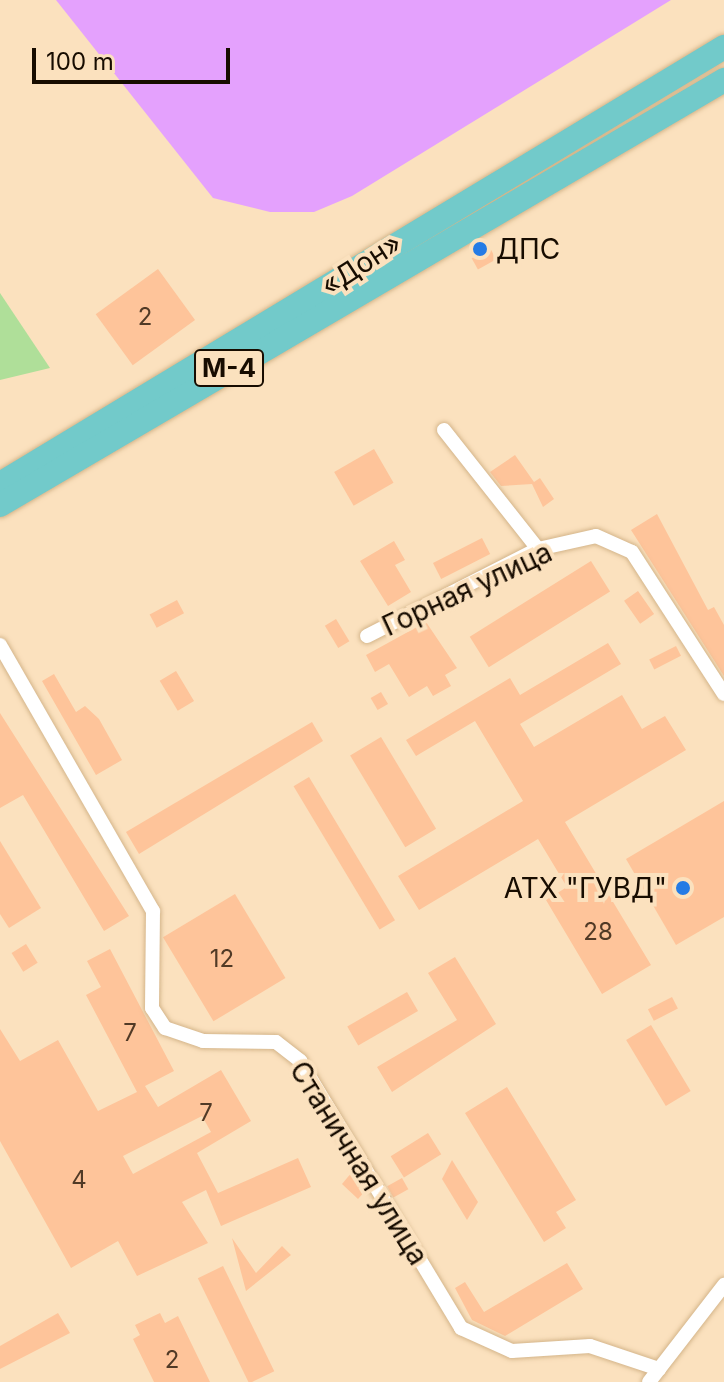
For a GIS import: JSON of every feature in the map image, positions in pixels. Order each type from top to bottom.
[{"type":"highway","name":"«Дон»","points":[[0,484],[724,47]]},
{"type":"highway","name":"«Дон»","points":[[0,505],[724,80]]},
{"type":"street","points":[[444,430],[538,549]]},
{"type":"street","name":"Горная улица","points":[[367,636],[538,549],[596,536],[632,552],[724,694]]},
{"type":"street","name":"Станичная улица","points":[[0,645],[153,911],[152,1008],[165,1028],[203,1041],[276,1042],[300,1061],[461,1328],[512,1351],[590,1346],[659,1369]]},
{"type":"street","points":[[649,1382],[724,1285]]},
{"type":"green space","points":[[0,293],[50,368],[0,380]]},
{"type":"shaded area","points":[[56,0],[671,0],[352,196],[314,212],[270,212],[213,198]]},
{"type":"building","points":[[490,248],[496,259],[478,270],[472,258]]},
{"type":"building","points":[[158,269],[195,320],[133,365],[96,314]]},
{"type":"building","points":[[374,449],[394,483],[354,506],[334,472]]},
{"type":"building","points":[[515,455],[534,482],[540,478],[554,499],[543,507],[532,484],[501,486],[490,472]]},
{"type":"building","points":[[657,514],[708,610],[714,607],[724,625],[724,676],[631,530]]},
{"type":"building","points":[[482,538],[490,554],[441,579],[433,563]]},
{"type":"building","points":[[394,541],[405,560],[395,565],[411,592],[388,606],[360,561]]},
{"type":"building","points":[[591,561],[610,592],[489,667],[470,637]]},
{"type":"building","points":[[638,591],[654,614],[640,624],[624,601]]},
{"type":"building","points":[[177,600],[184,613],[157,628],[150,615]]},
{"type":"building","points":[[336,619],[349,641],[338,648],[325,626]]},
{"type":"building","points":[[426,622],[457,668],[445,675],[451,686],[433,696],[427,686],[409,697],[389,664],[375,672],[366,655]]},
{"type":"building","points":[[608,643],[621,664],[520,724],[534,747],[622,695],[642,729],[665,716],[686,750],[565,822],[651,965],[602,994],[546,900],[567,887],[538,839],[419,910],[398,876],[523,801],[475,721],[416,756],[406,740],[510,678],[520,695]]},
{"type":"building","points":[[676,646],[681,656],[654,669],[649,660]]},
{"type":"building","points":[[176,671],[194,701],[178,711],[160,681]]},
{"type":"building","points":[[54,674],[76,712],[85,706],[99,719],[122,760],[96,775],[42,681]]},
{"type":"building","points":[[381,692],[388,704],[378,710],[371,698]]},
{"type":"building","points":[[0,713],[129,916],[104,931],[23,795],[0,808]]},
{"type":"building","points":[[312,722],[323,741],[139,854],[126,832]]},
{"type":"building","points":[[381,737],[436,829],[405,847],[350,756]]},
{"type":"building","points":[[309,777],[395,920],[380,929],[294,786]]},
{"type":"building","name":"АТХ \"ГУВД\"","points":[[724,801],[724,917],[676,945],[626,859]]},
{"type":"building","points":[[0,841],[41,908],[9,928],[0,914]]},
{"type":"building","points":[[235,894],[285,978],[213,1021],[163,937]]},
{"type":"building","points":[[26,944],[38,963],[23,972],[12,953]]},
{"type":"building","points":[[110,949],[174,1071],[145,1086],[158,1107],[221,1070],[251,1121],[197,1153],[218,1193],[298,1158],[311,1187],[221,1226],[206,1190],[182,1202],[208,1243],[137,1276],[118,1241],[71,1268],[0,1141],[0,1029],[20,1061],[58,1040],[98,1111],[137,1092],[86,995],[101,987],[87,961]],"holes":[[[202,1116],[211,1132],[133,1174],[123,1156]]]},
{"type":"building","points":[[455,957],[496,1024],[392,1092],[377,1067],[457,1020],[428,973]]},
{"type":"building","points":[[407,992],[418,1011],[358,1046],[347,1026]]},
{"type":"building","points":[[672,997],[678,1009],[654,1021],[648,1009]]},
{"type":"building","points":[[651,1025],[691,1091],[666,1106],[626,1040]]},
{"type":"building","points":[[507,1087],[576,1200],[556,1212],[566,1228],[544,1242],[465,1113]]},
{"type":"building","points":[[428,1133],[441,1154],[404,1178],[391,1156]]},
{"type":"building","points":[[452,1160],[478,1202],[467,1220],[442,1179]]},
{"type":"building","points":[[352,1172],[366,1190],[358,1199],[342,1184]]},
{"type":"building","points":[[402,1178],[408,1189],[393,1198],[387,1186]]},
{"type":"building","points":[[232,1238],[256,1273],[282,1246],[291,1255],[246,1291]]},
{"type":"building","points":[[567,1263],[583,1289],[505,1336],[472,1320],[455,1288],[465,1282],[484,1312]]},
{"type":"building","points":[[223,1266],[274,1371],[248,1382],[198,1278]]},
{"type":"building","points":[[58,1313],[70,1333],[0,1369],[0,1346]]},
{"type":"building","points":[[160,1313],[165,1323],[178,1316],[210,1382],[154,1382],[133,1339],[140,1335],[135,1325]]},
{"type":"place","name":"ДПС","points":[[480,249]]},
{"type":"place","name":"АТХ \"ГУВД\"","points":[[683,888]]}]
